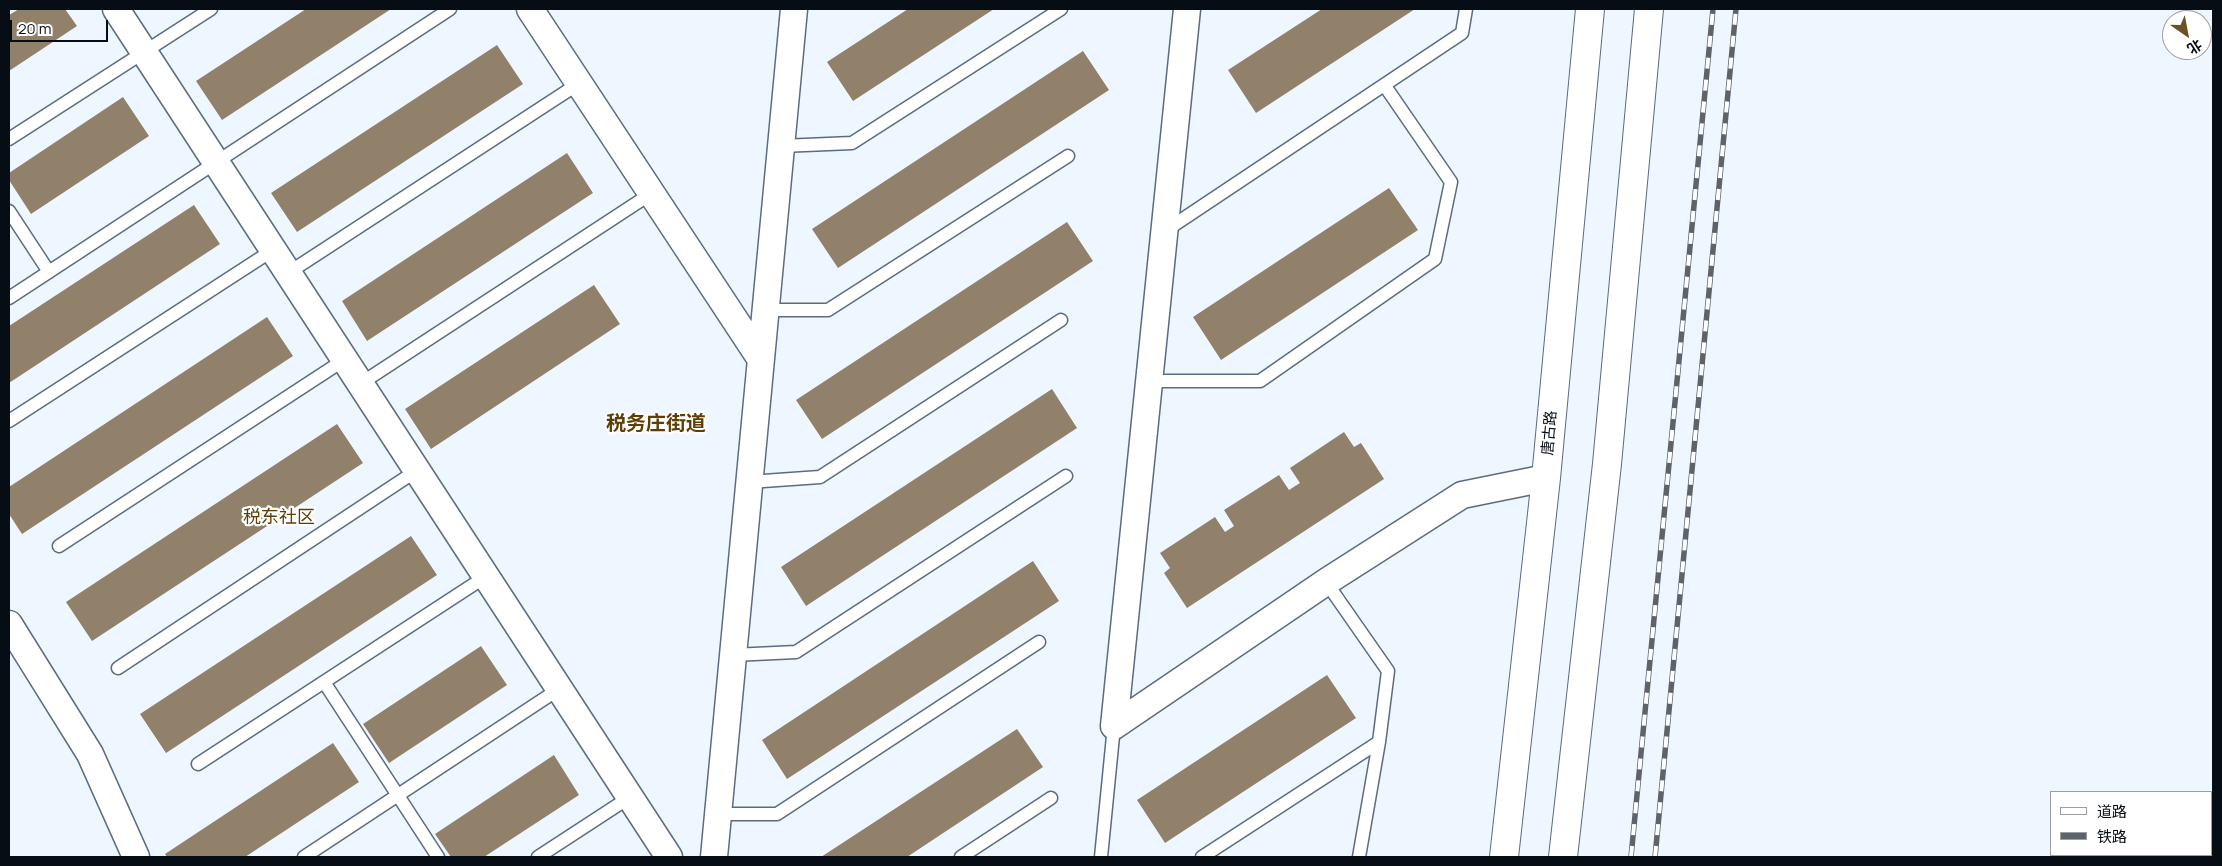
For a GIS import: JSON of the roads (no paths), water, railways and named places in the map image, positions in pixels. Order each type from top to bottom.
[{"type":"main road","name":"唐古路","points":[[1504,857],[1546,478],[1590,9]]},
{"type":"main road","points":[[1563,857],[1607,464],[1649,9]]},
{"type":"street","points":[[116,9],[485,577],[670,857]]},
{"type":"street","points":[[530,9],[760,358]]},
{"type":"street","points":[[714,857],[794,9]]},
{"type":"street","points":[[1114,726],[1188,9]]},
{"type":"street","points":[[1114,726],[1326,582],[1462,495],[1546,478]]},
{"type":"street","points":[[9,624],[90,754],[136,857]]},
{"type":"lane","points":[[9,139],[211,9]]},
{"type":"lane","points":[[9,298],[450,9]]},
{"type":"lane","points":[[781,146],[852,143],[1061,9]]},
{"type":"lane","points":[[1165,230],[1385,86],[1462,33],[1466,9]]},
{"type":"lane","points":[[288,273],[578,84]]},
{"type":"lane","points":[[1149,381],[1260,381],[1435,259],[1450,182],[1385,86]]},
{"type":"lane","points":[[765,310],[828,310],[1068,156]]},
{"type":"lane","points":[[360,384],[652,193]]},
{"type":"lane","points":[[9,211],[49,272]]},
{"type":"lane","points":[[9,420],[273,250]]},
{"type":"lane","points":[[749,482],[820,477],[1061,320]]},
{"type":"lane","points":[[59,546],[344,360]]},
{"type":"lane","points":[[118,668],[416,471]]},
{"type":"lane","points":[[733,655],[796,652],[1066,476]]},
{"type":"lane","points":[[198,764],[485,577]]},
{"type":"lane","points":[[1326,582],[1388,671],[1379,742],[1359,857]]},
{"type":"lane","points":[[719,814],[777,814],[1039,642]]},
{"type":"lane","points":[[324,682],[438,857]]},
{"type":"lane","points":[[304,857],[559,689]]},
{"type":"lane","points":[[1101,857],[1114,726]]},
{"type":"lane","points":[[1202,857],[1379,742]]},
{"type":"lane","points":[[538,857],[630,797]]},
{"type":"lane","points":[[961,857],[1051,798]]},
{"type":"railway","points":[[1631,857],[1713,9]]},
{"type":"railway","points":[[1655,857],[1736,9]]},
{"type":"district","name":"税务庄街道","points":[[656,424]]},
{"type":"district","name":"税东社区","points":[[279,518]]}]
